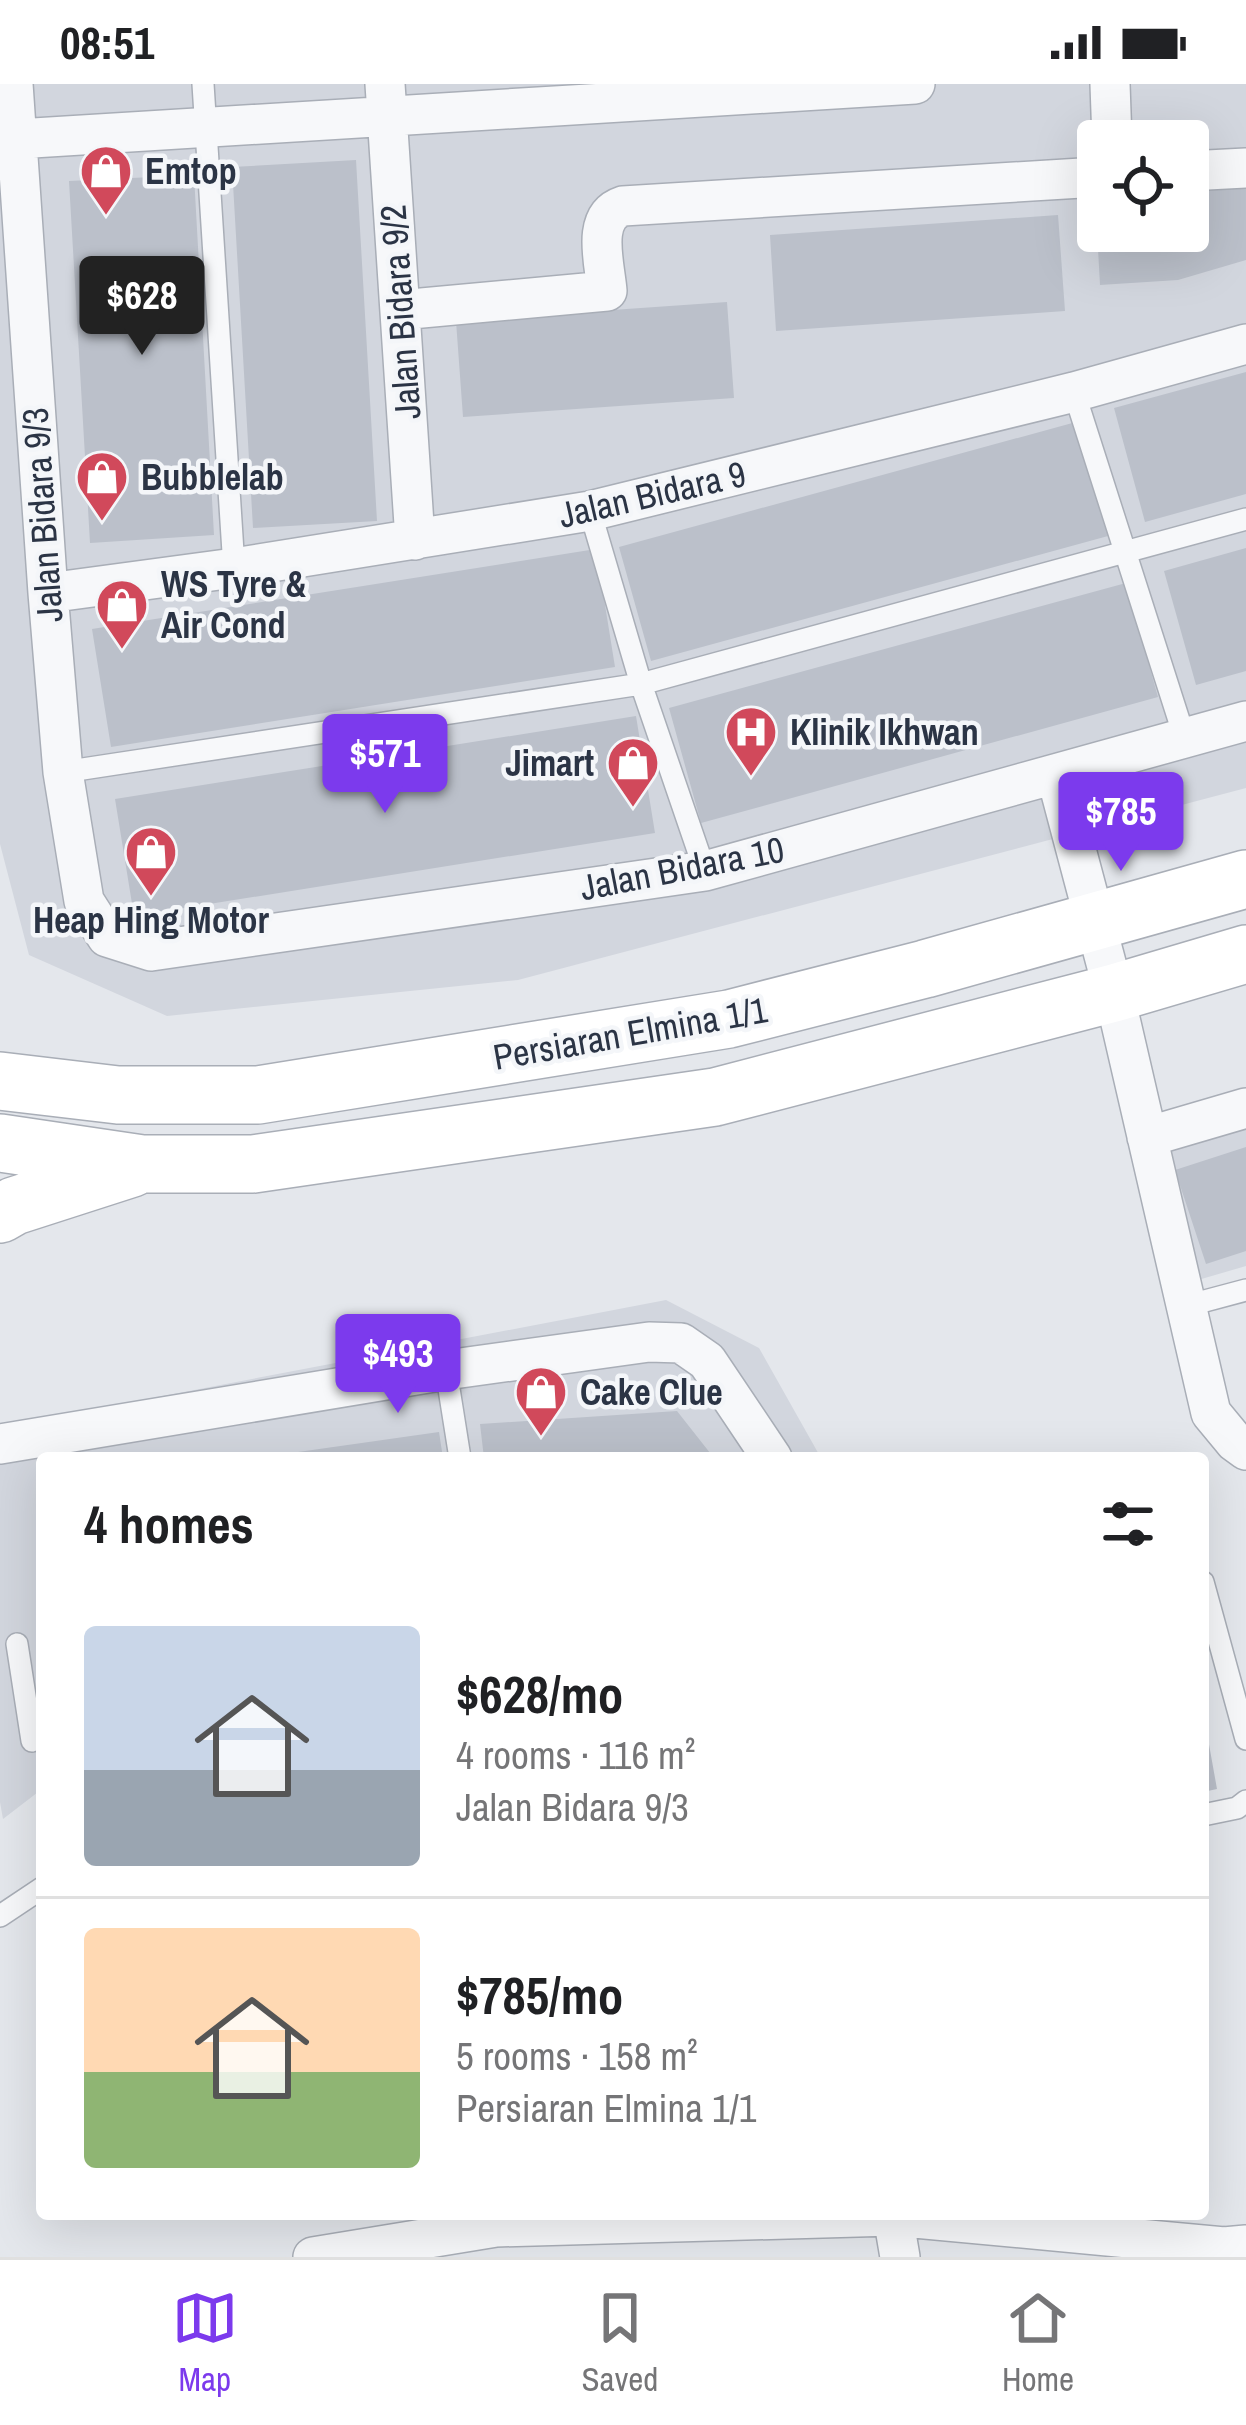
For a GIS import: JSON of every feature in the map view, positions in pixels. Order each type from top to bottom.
[{"type":"main road","name":"Persiaran Elmina 1/1","points":[[0,1081],[118,1094],[258,1094],[729,1019],[1246,880]]},
{"type":"main road","name":"Persiaran Elmina 1/1","points":[[0,1143],[142,1164],[253,1164],[715,1097],[1246,954]]},
{"type":"main road","points":[[0,1047],[15,1057],[118,1094]]},
{"type":"main road","points":[[0,1214],[142,1164]]},
{"type":"street","name":"Jalan Bidara 9/3","points":[[13,84],[8,139],[63,772],[84,902],[107,937]]},
{"type":"street","points":[[8,139],[206,128],[386,100],[915,84]]},
{"type":"street","points":[[1110,84],[1111,120]]},
{"type":"street","name":"Jalan Bidara 9/2","points":[[386,100],[415,540]]},
{"type":"street","points":[[1209,170],[1246,168]]},
{"type":"street","points":[[400,310],[607,291],[602,230],[611,210],[622,206],[1077,178]]},
{"type":"street","name":"Jalan Bidara 9","points":[[48,593],[590,511],[1074,392],[1246,344]]},
{"type":"street","name":"Jalan Bidara 10","points":[[107,937],[151,951],[705,871],[1246,722]]},
{"type":"street","points":[[1056,774],[1114,993],[1211,1413],[1246,1450]]},
{"type":"street","points":[[1147,1137],[1246,1108]]},
{"type":"street","points":[[0,1444],[446,1370],[649,1342],[681,1343],[707,1361],[768,1452]]},
{"type":"street","points":[[314,2257],[496,2227],[749,2220]]},
{"type":"street","points":[[894,2220],[900,2257]]},
{"type":"street","points":[[936,2220],[1224,2247],[1246,2245]]},
{"type":"lane","points":[[203,84],[234,568]]},
{"type":"lane","points":[[1074,392],[1184,739]]},
{"type":"lane","points":[[590,511],[641,684],[705,871]]},
{"type":"lane","points":[[63,772],[641,684],[1246,519]]},
{"type":"lane","points":[[1186,1306],[1246,1290]]},
{"type":"lane","points":[[446,1370],[459,1452]]},
{"type":"lane","points":[[1209,1604],[1246,1739]]},
{"type":"lane","points":[[17,1644],[32,1741]]},
{"type":"lane","points":[[1209,1814],[1246,1802]]},
{"type":"lane","points":[[0,1916],[36,1892]]},
{"type":"shaded area","points":[[0,84],[1246,84],[1246,788],[518,980],[167,1016],[29,955],[0,844]]},
{"type":"shaded area","points":[[1246,1112],[1246,1266],[1198,1280],[1157,1136]]},
{"type":"shaded area","points":[[666,1300],[759,1348],[818,1452],[36,1452],[36,1794],[3,1819],[0,1427]]},
{"type":"building","points":[[356,160],[377,521],[253,528],[232,167]]},
{"type":"building","points":[[194,175],[214,535],[90,543],[69,181]]},
{"type":"building","points":[[1246,181],[1246,260],[1178,280],[1100,285],[1098,252],[1209,252],[1209,183]]},
{"type":"building","points":[[1058,215],[1065,311],[776,331],[770,235]]},
{"type":"building","points":[[727,302],[734,398],[463,417],[456,321]]},
{"type":"building","points":[[1246,372],[1246,494],[1145,522],[1114,408]]},
{"type":"building","points":[[1076,422],[1108,536],[651,661],[619,547]]},
{"type":"building","points":[[1246,548],[1246,671],[1196,685],[1164,571]]},
{"type":"building","points":[[596,549],[615,667],[111,747],[92,629]]},
{"type":"building","points":[[1126,583],[1158,697],[701,823],[669,708]]},
{"type":"building","points":[[636,716],[655,833],[134,916],[115,799]]},
{"type":"building","points":[[1246,1147],[1246,1251],[1206,1264],[1175,1170]]},
{"type":"building","points":[[677,1411],[709,1452],[483,1452],[480,1424]]},
{"type":"building","points":[[439,1432],[442,1452],[298,1452]]},
{"type":"building","points":[[1209,1744],[1217,1789],[1209,1791]]},
{"type":"place","name":"Emtop","points":[[106,217]]},
{"type":"place","name":"Bubblelab","points":[[102,523]]},
{"type":"place","name":"WS Tyre & Air Cond","points":[[122,651]]},
{"type":"place","name":"Klinik Ikhwan","points":[[751,778]]},
{"type":"place","name":"Jimart","points":[[633,809]]},
{"type":"place","name":"Heap Hing Motor","points":[[151,898]]},
{"type":"place","name":"Cake Clue","points":[[541,1438]]}]
